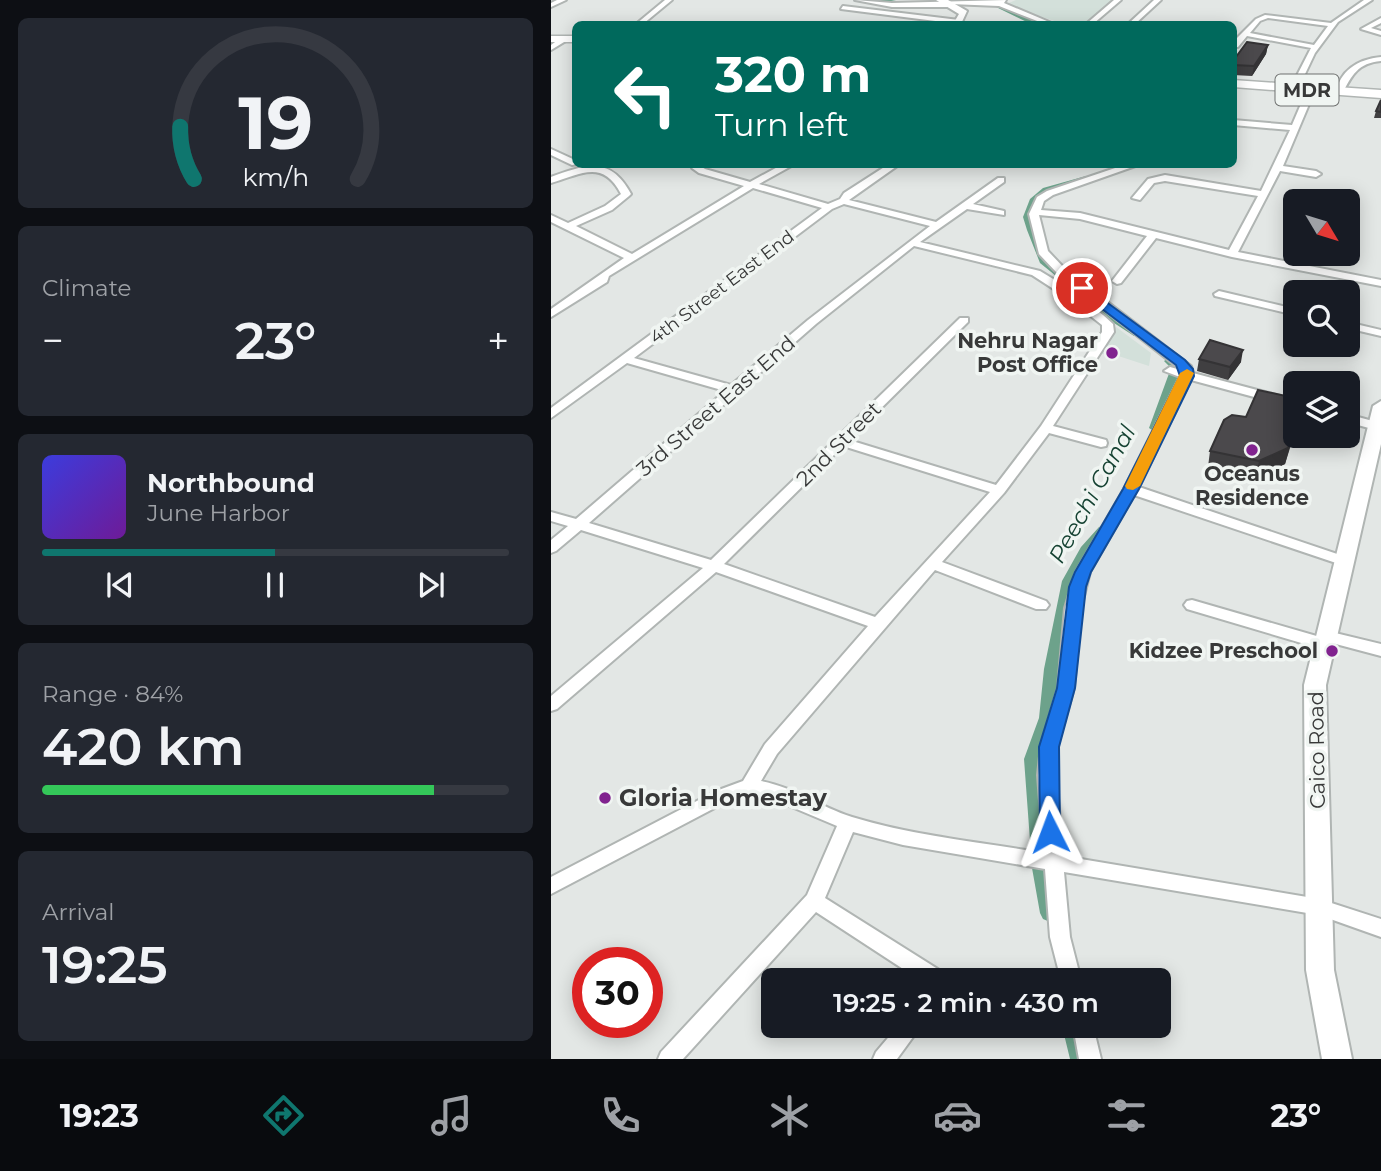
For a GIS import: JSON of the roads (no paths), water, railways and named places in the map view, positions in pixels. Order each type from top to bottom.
[{"type":"main road","points":[[551,39],[570,39]]},
{"type":"main road","name":"MDR","points":[[1237,83],[1381,94]]},
{"type":"street","points":[[551,5],[563,0]]},
{"type":"street","points":[[643,21],[669,0]]},
{"type":"street","points":[[858,0],[892,5],[1002,2],[1043,21]]},
{"type":"street","points":[[1093,21],[1118,0]]},
{"type":"street","points":[[1134,21],[1158,0]]},
{"type":"street","points":[[1294,89],[1315,47],[1333,25],[1369,0]]},
{"type":"street","points":[[944,3],[964,13],[959,21]]},
{"type":"street","points":[[843,9],[942,21]]},
{"type":"street","points":[[1237,43],[1258,20],[1267,16],[1333,25]]},
{"type":"street","points":[[1381,20],[1365,29],[1381,33]]},
{"type":"street","points":[[1245,34],[1315,47]]},
{"type":"street","points":[[551,48],[570,39]]},
{"type":"street","points":[[1339,92],[1352,67],[1381,60]]},
{"type":"street","points":[[1232,254],[1277,168],[1311,90]]},
{"type":"street","points":[[1237,122],[1296,128]]},
{"type":"street","points":[[551,152],[572,161]]},
{"type":"street","points":[[551,180],[577,168]]},
{"type":"street","points":[[569,226],[615,204],[626,194],[616,176],[598,168]]},
{"type":"street","points":[[697,168],[753,184],[753,187],[829,207]]},
{"type":"street","points":[[551,314],[603,280],[604,275],[783,168]]},
{"type":"street","name":"4th Street East End","points":[[551,414],[829,207],[843,201],[847,195],[890,168]]},
{"type":"street","points":[[1068,968],[1060,937],[1050,861],[1047,775],[1049,747],[1066,688],[1077,587],[1087,564],[1131,489],[1180,374],[1187,369],[1062,272],[1043,252],[1035,212],[1040,199],[1050,192],[1125,168]]},
{"type":"street","points":[[1277,168],[1316,174]]},
{"type":"street","points":[[1137,198],[1151,181],[1165,178],[1264,194]]},
{"type":"street","name":"3rd Street East End","points":[[551,548],[812,322],[912,243],[1001,180]]},
{"type":"street","points":[[843,201],[937,225]]},
{"type":"street","points":[[963,205],[1001,213]]},
{"type":"street","points":[[1035,212],[1080,216],[1232,254],[1381,284]]},
{"type":"street","points":[[551,218],[632,258]]},
{"type":"street","points":[[1117,281],[1153,235]]},
{"type":"street","points":[[749,786],[771,749],[878,624],[999,490],[1046,428],[1108,332],[1107,324],[1053,282],[1025,268],[912,243]]},
{"type":"street","points":[[1219,294],[1283,309]]},
{"type":"street","name":"2nd Street","points":[[551,705],[714,566],[964,320]]},
{"type":"street","points":[[1360,328],[1381,332]]},
{"type":"street","points":[[625,359],[734,390]]},
{"type":"street","points":[[1180,374],[1283,401]]},
{"type":"street","points":[[1360,420],[1378,422]]},
{"type":"street","name":"Caico Road","points":[[1337,1059],[1320,970],[1315,684],[1378,422]]},
{"type":"street","points":[[1046,428],[1101,443]]},
{"type":"street","points":[[842,442],[999,490]]},
{"type":"street","points":[[1131,489],[1344,561]]},
{"type":"street","points":[[551,516],[714,566],[878,624]]},
{"type":"street","points":[[932,563],[1041,605]]},
{"type":"street","points":[[1192,605],[1326,640],[1381,650]]},
{"type":"street","points":[[551,886],[722,796],[749,786],[770,790],[848,822],[903,836],[1319,907],[1381,928]]},
{"type":"street","points":[[669,1059],[814,901],[848,822]]},
{"type":"street","points":[[814,901],[918,968]]},
{"type":"street","points":[[884,1059],[901,1038]]},
{"type":"street","points":[[1085,1038],[1090,1059]]},
{"type":"waterway","name":"Peechi Canal","points":[[872,0],[909,4]]},
{"type":"waterway","name":"Peechi Canal","points":[[982,4],[997,5],[1029,21]]},
{"type":"waterway","name":"Peechi Canal","points":[[1086,179],[1046,190],[1033,201],[1028,217],[1032,230],[1044,261],[1138,334]]},
{"type":"waterway","name":"Peechi Canal","points":[[1155,428],[1177,367],[1170,361]]},
{"type":"waterway","name":"Peechi Canal","points":[[1050,913],[1041,868],[1033,759],[1047,718],[1052,669],[1069,581],[1086,550],[1104,530]]},
{"type":"waterway","name":"Peechi Canal","points":[[1075,1038],[1081,1059]]},
{"type":"place","name":"Nehru Nagar Post Office","points":[[1112,353]]},
{"type":"place","name":"Oceanus Residence","points":[[1252,450]]},
{"type":"place","name":"Kidzee Preschool","points":[[1332,651]]},
{"type":"place","name":"Gloria Homestay","points":[[605,798]]}]
